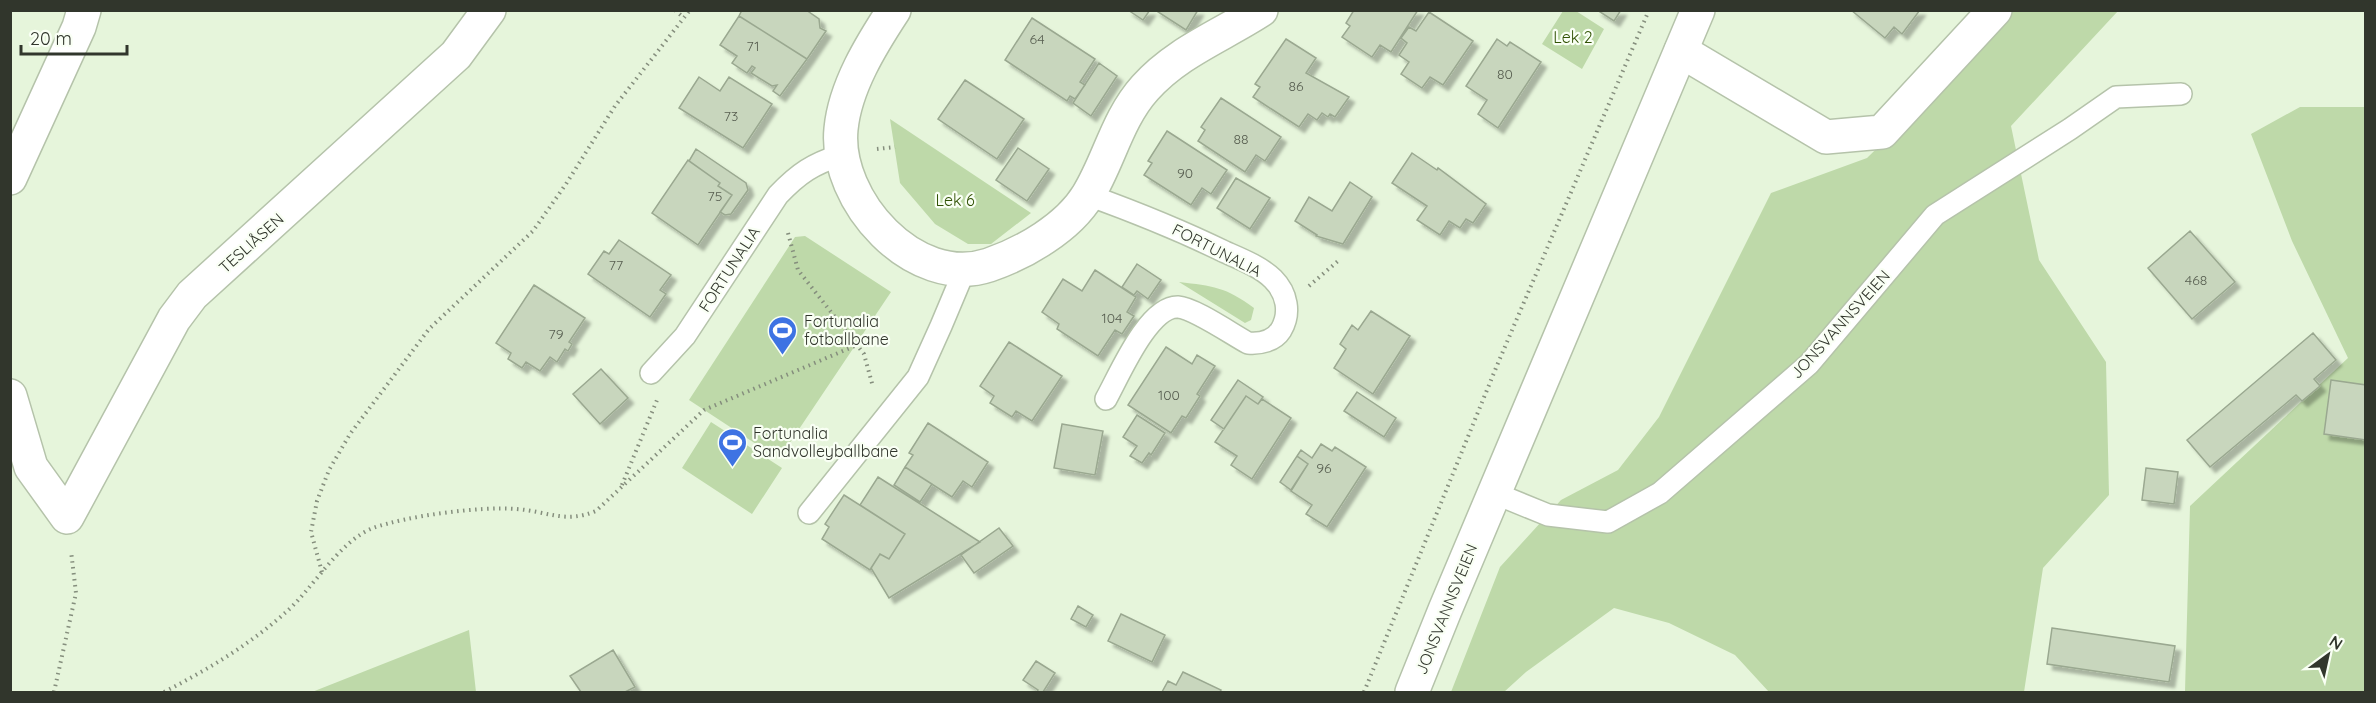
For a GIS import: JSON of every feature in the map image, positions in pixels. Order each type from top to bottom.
[{"type":"street","points":[[10,178],[79,27],[84,10]]},
{"type":"street","name":"TESLIÅSEN","points":[[67,517],[174,319],[192,296],[456,55],[489,10]]},
{"type":"street","points":[[894,10],[854,83],[841,129],[841,154],[857,196],[870,219],[888,238],[908,252],[927,261],[965,269],[987,266],[1033,243],[1059,226],[1075,212],[1088,195],[1117,131],[1143,89],[1185,54],[1261,10]]},
{"type":"street","name":"JONSVANNSVEIEN","points":[[1412,693],[1698,10]]},
{"type":"street","points":[[1681,51],[1826,137],[1882,132],[1995,10]]},
{"type":"street","points":[[10,396],[31,467],[67,517]]},
{"type":"lane","name":"JONSVANNSVEIEN","points":[[1494,493],[1548,515],[1608,522],[1660,493],[1809,364],[1935,215],[2116,97],[2181,94]]},
{"type":"lane","name":"FORTUNALIA","points":[[651,373],[685,336],[778,195],[794,178],[815,164],[841,154]]},
{"type":"lane","name":"FORTUNALIA","points":[[1088,195],[1147,216],[1251,264],[1274,279],[1287,305],[1287,315],[1280,332],[1260,344],[1248,343],[1189,310],[1177,307],[1167,310],[1146,328],[1106,399]]},
{"type":"lane","points":[[809,513],[918,377],[965,269]]},
{"type":"path","points":[[675,10],[684,18]]},
{"type":"path","points":[[322,572],[311,532],[317,501],[329,470],[350,434],[429,329],[533,231],[615,106],[690,10]]},
{"type":"path","points":[[1364,693],[1498,363],[1649,10]]},
{"type":"path","points":[[778,195],[798,270],[864,354],[882,421]]},
{"type":"path","points":[[164,693],[232,653],[287,612],[322,572],[354,540],[369,530],[391,522],[483,509],[517,509],[564,518],[581,517],[596,511],[704,411],[857,345]]},
{"type":"path","points":[[621,488],[657,401],[651,373]]},
{"type":"path","points":[[54,693],[76,593],[67,517]]},
{"type":"green space","name":"Lek 2","points":[[1563,11],[1576,11],[1604,29],[1582,69],[1542,44]]},
{"type":"green space","points":[[1994,11],[2118,11],[2011,126],[2039,260],[2106,362],[2109,495],[2043,568],[2024,692],[1769,692],[1735,655],[1669,623],[1614,608],[1526,672],[1504,692],[1451,692],[1500,567],[1561,500],[1618,470],[1659,417],[1771,193],[1867,158],[1992,36]]},
{"type":"green space","points":[[2300,107],[2365,107],[2365,692],[2185,692],[2190,506],[2348,358],[2292,241],[2251,134]]},
{"type":"green space","name":"Lek 6","points":[[890,119],[1031,213],[991,244],[968,244],[935,224],[900,183]]},
{"type":"green space","name":"Fortunalia fotballbane","points":[[805,236],[891,292],[779,459],[689,400],[795,237]]},
{"type":"green space","points":[[1179,282],[1210,286],[1235,296],[1254,308],[1251,320],[1245,323]]},
{"type":"green space","name":"Fortunalia Sandvolleyballbane","points":[[711,422],[782,468],[752,514],[682,468]]},
{"type":"green space","points":[[469,630],[476,692],[312,692]]},
{"type":"building","points":[[742,10],[806,10],[819,19],[820,28],[826,31],[807,59],[739,16]]},
{"type":"building","points":[[1128,10],[1150,10],[1143,20]]},
{"type":"building","points":[[1155,10],[1198,10],[1186,30]]},
{"type":"building","points":[[1354,10],[1418,10],[1391,52],[1380,45],[1372,57],[1342,37],[1350,26],[1346,23]]},
{"type":"building","points":[[1597,10],[1621,10],[1614,21]]},
{"type":"building","points":[[1851,10],[1920,10],[1902,34],[1894,27],[1885,38]]},
{"type":"building","points":[[1429,12],[1473,41],[1443,85],[1430,77],[1422,88],[1401,74],[1409,62],[1399,55],[1407,43],[1401,38],[1409,27],[1416,31]]},
{"type":"building","points":[[739,16],[807,59],[780,96],[773,91],[777,85],[772,86],[751,73],[755,68],[752,66],[747,73],[732,63],[737,56],[720,45]]},
{"type":"building","points":[[1032,18],[1095,59],[1080,82],[1085,85],[1075,99],[1070,96],[1067,101],[1005,60]]},
{"type":"building","points":[[1286,39],[1316,58],[1306,73],[1349,97],[1335,117],[1330,114],[1328,117],[1322,113],[1317,120],[1308,114],[1299,127],[1253,97],[1260,87],[1255,84]]},
{"type":"building","points":[[1497,39],[1507,46],[1510,42],[1541,62],[1498,128],[1478,114],[1487,100],[1466,86]]},
{"type":"building","points":[[1099,63],[1117,76],[1091,116],[1073,103]]},
{"type":"building","points":[[699,77],[720,91],[729,77],[772,104],[743,148],[679,108]]},
{"type":"building","points":[[965,80],[1024,119],[997,159],[938,119]]},
{"type":"building","points":[[1221,98],[1281,137],[1265,161],[1256,155],[1245,172],[1198,141],[1205,130],[1201,127]]},
{"type":"building","points":[[1167,131],[1227,170],[1211,194],[1202,188],[1191,205],[1144,175],[1152,163],[1148,161]]},
{"type":"building","points":[[1018,148],[1049,169],[1027,201],[996,180]]},
{"type":"building","points":[[696,149],[746,183],[748,190],[731,214],[725,215],[720,212],[732,195],[718,186],[720,183],[689,161]]},
{"type":"building","points":[[1412,153],[1437,170],[1438,168],[1486,204],[1473,223],[1466,219],[1460,228],[1449,221],[1440,235],[1417,220],[1427,206],[1392,183]]},
{"type":"building","points":[[688,160],[720,183],[718,186],[732,195],[698,245],[652,213]]},
{"type":"building","points":[[1236,178],[1270,198],[1250,229],[1217,208]]},
{"type":"building","points":[[1350,182],[1372,197],[1343,244],[1316,236],[1295,221],[1309,197],[1332,211]]},
{"type":"building","points":[[2190,231],[2235,282],[2192,319],[2148,268]]},
{"type":"building","points":[[619,240],[671,275],[660,290],[666,294],[650,317],[588,274],[604,251],[609,254]]},
{"type":"building","points":[[1137,264],[1161,280],[1148,299],[1137,291],[1134,295],[1122,287]]},
{"type":"building","points":[[1095,270],[1136,297],[1127,312],[1134,316],[1122,334],[1115,330],[1098,356],[1057,329],[1059,324],[1042,312],[1063,279],[1082,291]]},
{"type":"building","points":[[534,285],[585,318],[569,342],[572,344],[568,351],[565,349],[557,362],[550,357],[540,371],[526,362],[522,368],[508,359],[511,353],[496,343]]},
{"type":"building","points":[[1371,311],[1410,336],[1373,394],[1334,368],[1346,349],[1340,344],[1352,325],[1358,330]]},
{"type":"building","points":[[2313,333],[2336,360],[2314,379],[2320,386],[2302,401],[2296,395],[2210,467],[2187,440]]},
{"type":"building","points":[[1009,342],[1062,376],[1032,421],[1016,411],[1012,417],[990,403],[994,396],[980,386]]},
{"type":"building","points":[[1166,347],[1192,364],[1197,355],[1215,366],[1197,394],[1200,396],[1186,418],[1182,416],[1171,433],[1128,405]]},
{"type":"building","points":[[601,369],[628,398],[600,424],[573,394]]},
{"type":"building","points":[[1238,380],[1263,397],[1258,404],[1246,396],[1224,429],[1211,420]]},
{"type":"building","points":[[2331,380],[2366,385],[2366,440],[2324,434]]},
{"type":"building","points":[[1357,392],[1396,418],[1384,437],[1344,411]]},
{"type":"building","points":[[1246,396],[1258,404],[1262,399],[1291,418],[1252,479],[1231,465],[1237,456],[1215,442]]},
{"type":"building","points":[[1137,415],[1165,433],[1151,455],[1149,453],[1142,463],[1130,456],[1137,446],[1123,437]]},
{"type":"building","points":[[928,423],[988,462],[972,487],[963,481],[952,497],[905,467],[913,455],[909,453]]},
{"type":"building","points":[[1062,424],[1103,431],[1095,475],[1054,468]]},
{"type":"building","points":[[1321,444],[1332,451],[1335,447],[1366,467],[1327,527],[1306,514],[1312,505],[1291,491],[1308,464],[1297,456],[1301,450],[1312,458]]},
{"type":"building","points":[[1297,456],[1308,464],[1291,490],[1280,482]]},
{"type":"building","points":[[905,467],[932,484],[920,502],[894,485]]},
{"type":"building","points":[[2146,468],[2178,472],[2174,504],[2142,500]]},
{"type":"building","points":[[878,477],[980,542],[889,598],[871,568],[880,554],[889,559],[905,534],[860,505]]},
{"type":"building","points":[[844,495],[905,534],[889,559],[880,554],[870,570],[822,539],[829,527],[825,524]]},
{"type":"building","points":[[999,528],[1013,546],[974,573],[961,555]]},
{"type":"building","points":[[1078,606],[1093,615],[1086,627],[1071,619]]},
{"type":"building","points":[[1121,614],[1165,635],[1152,662],[1108,641]]},
{"type":"building","points":[[2052,628],[2175,646],[2169,682],[2047,664]]},
{"type":"building","points":[[613,650],[635,687],[625,692],[581,692],[570,676]]},
{"type":"building","points":[[1036,661],[1055,673],[1043,692],[1037,692],[1038,690],[1023,680]]},
{"type":"building","points":[[1183,672],[1221,690],[1220,692],[1162,692],[1168,681],[1176,685]]},
{"type":"place","name":"Fortunalia fotballbane","points":[[783,356]]},
{"type":"place","name":"Fortunalia Sandvolleyballbane","points":[[732,468]]}]
